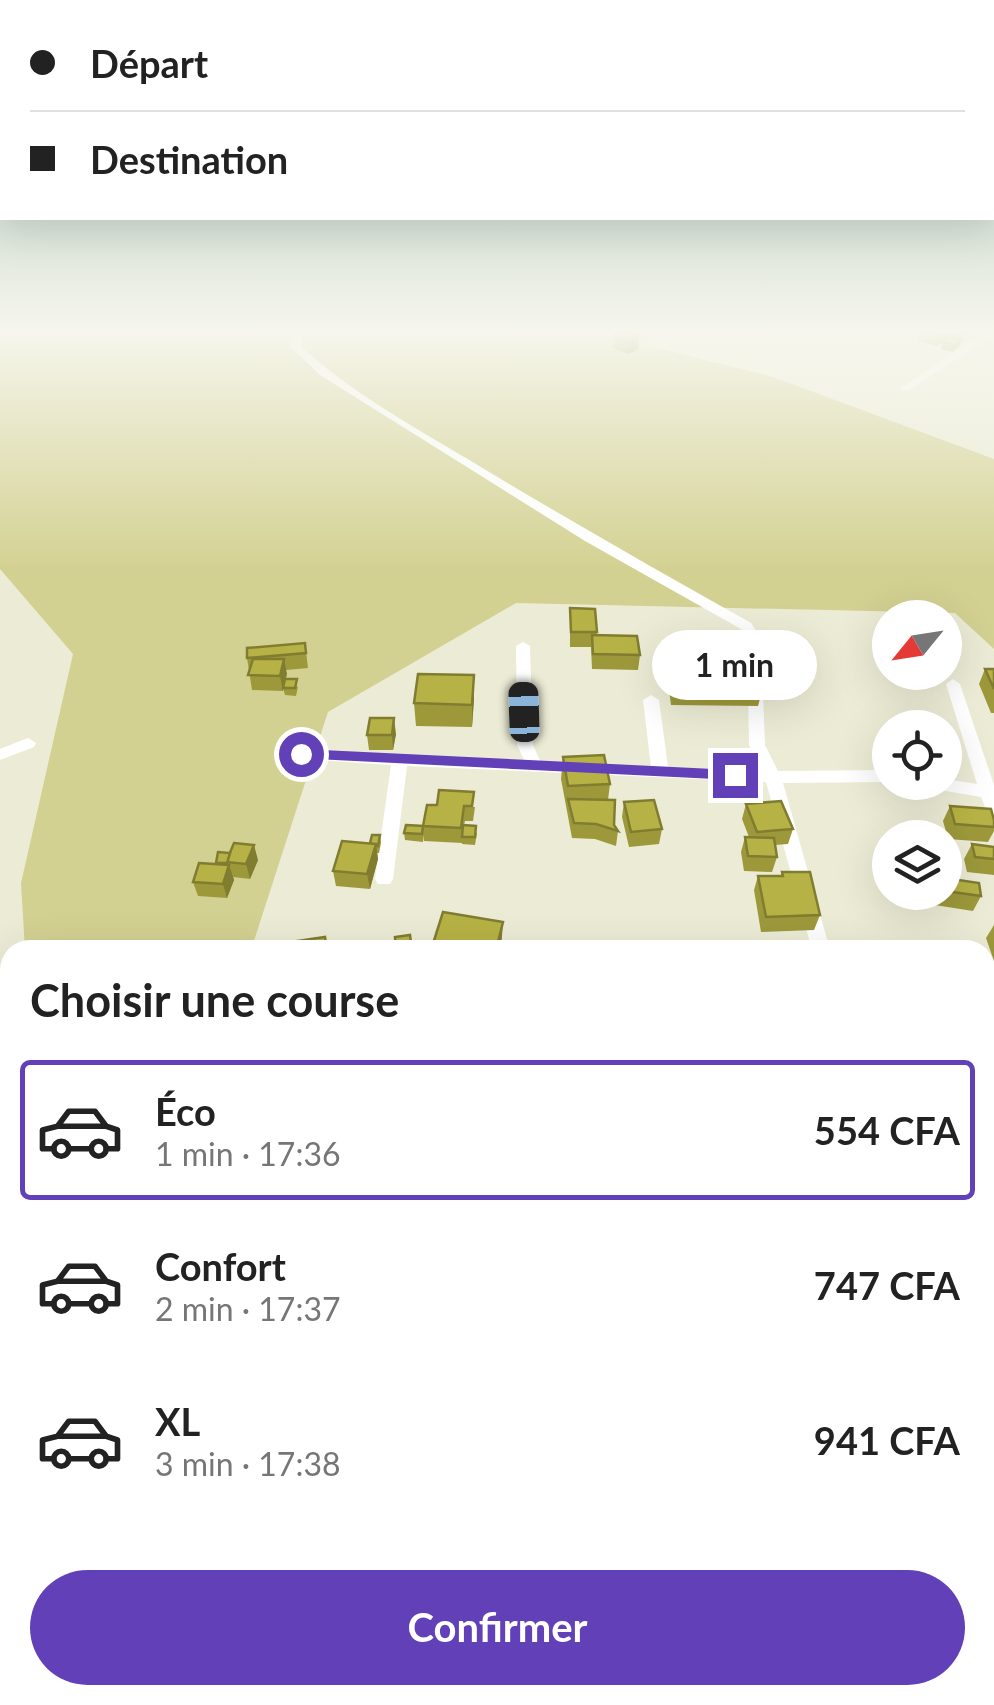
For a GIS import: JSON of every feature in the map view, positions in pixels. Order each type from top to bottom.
[{"type":"street","points":[[383,412],[588,538],[746,626],[754,639],[758,744],[773,777],[818,940]]},
{"type":"street","points":[[523,646],[526,746],[536,768]]},
{"type":"street","points":[[955,690],[994,810]]},
{"type":"street","points":[[651,700],[660,771]]},
{"type":"street","points":[[0,754],[28,743]]},
{"type":"street","points":[[301,754],[536,768],[773,777],[872,776]]},
{"type":"street","points":[[384,879],[400,761]]},
{"type":"street","points":[[962,787],[990,792]]},
{"type":"shaded area","points":[[0,412],[866,412],[994,459],[994,649],[962,619],[962,600],[872,600],[872,611],[516,603],[328,712],[254,940],[24,940],[21,883],[73,654],[0,569]]},
{"type":"building","points":[[570,608],[595,609],[597,632],[571,632]]},
{"type":"building","points":[[592,635],[637,636],[640,655],[593,654]]},
{"type":"building","points":[[305,643],[306,653],[247,658],[247,648]]},
{"type":"building","points":[[670,651],[757,653],[764,684],[674,682]]},
{"type":"building","points":[[253,659],[284,659],[280,676],[248,675]]},
{"type":"building","points":[[985,669],[994,669],[994,689]]},
{"type":"building","points":[[418,674],[474,675],[472,705],[414,703]]},
{"type":"building","points":[[285,679],[297,679],[295,688],[283,688]]},
{"type":"building","points":[[370,718],[394,718],[392,735],[367,735]]},
{"type":"building","points":[[604,755],[610,784],[568,786],[563,757]]},
{"type":"building","points":[[439,790],[474,792],[472,806],[464,806],[461,828],[423,826],[427,805],[437,805]]},
{"type":"building","points":[[568,799],[615,800],[614,825],[618,831],[574,823]]},
{"type":"building","points":[[654,800],[662,829],[631,832],[624,802]]},
{"type":"building","points":[[781,801],[793,829],[757,832],[746,804]]},
{"type":"building","points":[[950,806],[991,809],[994,827],[962,825],[962,820],[954,820]]},
{"type":"building","points":[[406,825],[423,826],[422,834],[404,833]]},
{"type":"building","points":[[463,825],[476,826],[475,837],[462,837]]},
{"type":"building","points":[[372,835],[380,835],[378,846],[370,843]]},
{"type":"building","points":[[745,837],[774,838],[777,857],[748,856]]},
{"type":"building","points":[[342,841],[376,844],[367,874],[333,871]]},
{"type":"building","points":[[234,843],[254,845],[246,864],[226,862]]},
{"type":"building","points":[[972,844],[994,847],[994,859],[975,857]]},
{"type":"building","points":[[218,852],[230,853],[227,863],[216,863]]},
{"type":"building","points":[[199,863],[229,865],[223,884],[193,882]]},
{"type":"building","points":[[782,872],[810,872],[820,915],[766,917],[758,876],[783,876]]},
{"type":"building","points":[[962,880],[979,883],[981,896],[962,893]]},
{"type":"building","points":[[443,912],[503,922],[498,940],[434,940]]},
{"type":"route","points":[[301,754],[735,775]]}]
